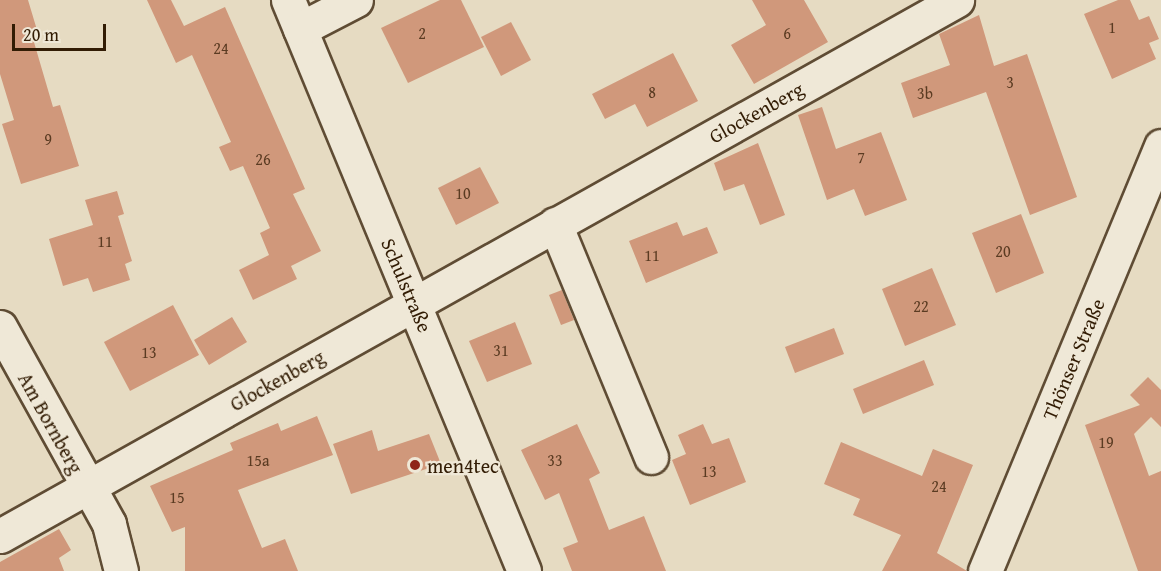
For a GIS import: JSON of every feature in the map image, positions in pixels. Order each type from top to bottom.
[{"type":"street","points":[[294,15],[356,0]]},
{"type":"street","name":"Glockenberg","points":[[0,536],[957,0]]},
{"type":"street","name":"Schulstraße","points":[[294,15],[524,571]]},
{"type":"street","name":"Thönser Straße","points":[[985,571],[1161,146]]},
{"type":"street","points":[[555,224],[651,457]]},
{"type":"street","name":"Am Bornberg","points":[[0,327],[109,524],[121,571]]},
{"type":"building","points":[[0,0],[28,0],[37,30],[31,32],[53,107],[60,105],[79,166],[21,184],[2,124],[14,120],[0,74]]},
{"type":"building","points":[[147,0],[171,0],[184,26],[225,7],[305,189],[293,194],[321,251],[291,266],[297,279],[253,300],[239,270],[269,255],[260,233],[270,228],[243,166],[230,171],[219,147],[231,142],[192,55],[176,63]]},
{"type":"building","points":[[440,0],[461,0],[484,47],[408,83],[381,28]]},
{"type":"building","points":[[752,0],[804,0],[828,42],[754,84],[731,45],[766,25]]},
{"type":"building","points":[[1118,0],[1130,0],[1139,20],[1149,16],[1159,39],[1149,43],[1156,59],[1112,79],[1084,14]]},
{"type":"building","points":[[979,15],[994,66],[1027,54],[1077,197],[1030,215],[986,92],[913,118],[901,83],[950,65],[939,34]]},
{"type":"building","points":[[511,22],[531,60],[501,76],[481,37]]},
{"type":"building","points":[[673,53],[698,101],[647,127],[635,104],[605,119],[592,94]]},
{"type":"building","points":[[822,107],[836,149],[881,132],[907,200],[865,216],[854,189],[827,200],[798,115]]},
{"type":"building","points":[[758,143],[785,215],[760,225],[744,184],[724,191],[714,163]]},
{"type":"building","points":[[480,167],[499,203],[456,225],[438,188]]},
{"type":"building","points":[[117,191],[124,214],[118,216],[132,261],[125,264],[130,280],[93,292],[88,278],[63,286],[49,239],[93,225],[85,200]]},
{"type":"building","points":[[1021,214],[1044,273],[996,293],[972,233]]},
{"type":"building","points":[[677,222],[683,236],[707,227],[718,253],[646,283],[629,241]]},
{"type":"building","points":[[932,268],[956,325],[905,346],[882,289]]},
{"type":"building","points":[[562,290],[574,320],[561,325],[549,295]]},
{"type":"building","points":[[173,305],[199,355],[130,391],[104,342]]},
{"type":"building","points":[[232,317],[247,342],[209,365],[194,340]]},
{"type":"building","points":[[515,322],[532,364],[487,382],[469,341]]},
{"type":"building","points":[[834,328],[844,354],[795,373],[785,347]]},
{"type":"building","points":[[924,360],[934,385],[863,414],[853,389]]},
{"type":"building","points":[[1148,377],[1161,390],[1161,427],[1151,417],[1134,434],[1149,476],[1161,471],[1161,571],[1138,571],[1085,425],[1140,405],[1130,395]]},
{"type":"building","points":[[317,416],[333,455],[238,490],[262,548],[285,539],[298,571],[185,571],[185,527],[172,532],[150,486],[233,450],[230,443],[278,423],[281,431]]},
{"type":"building","points":[[577,424],[600,473],[589,479],[609,530],[644,516],[666,571],[572,571],[563,548],[578,542],[559,493],[545,500],[521,450]]},
{"type":"building","points":[[703,424],[712,444],[729,438],[746,482],[690,505],[672,460],[686,454],[678,435]]},
{"type":"building","points":[[372,430],[378,451],[429,434],[441,464],[351,494],[333,444]]},
{"type":"building","points":[[841,442],[922,476],[933,449],[973,465],[937,553],[967,571],[882,571],[901,535],[853,515],[860,499],[824,484]]},
{"type":"building","points":[[59,529],[71,550],[59,558],[64,571],[0,571],[0,562]]},
{"type":"place","name":"men4tec","points":[[415,465]]}]
